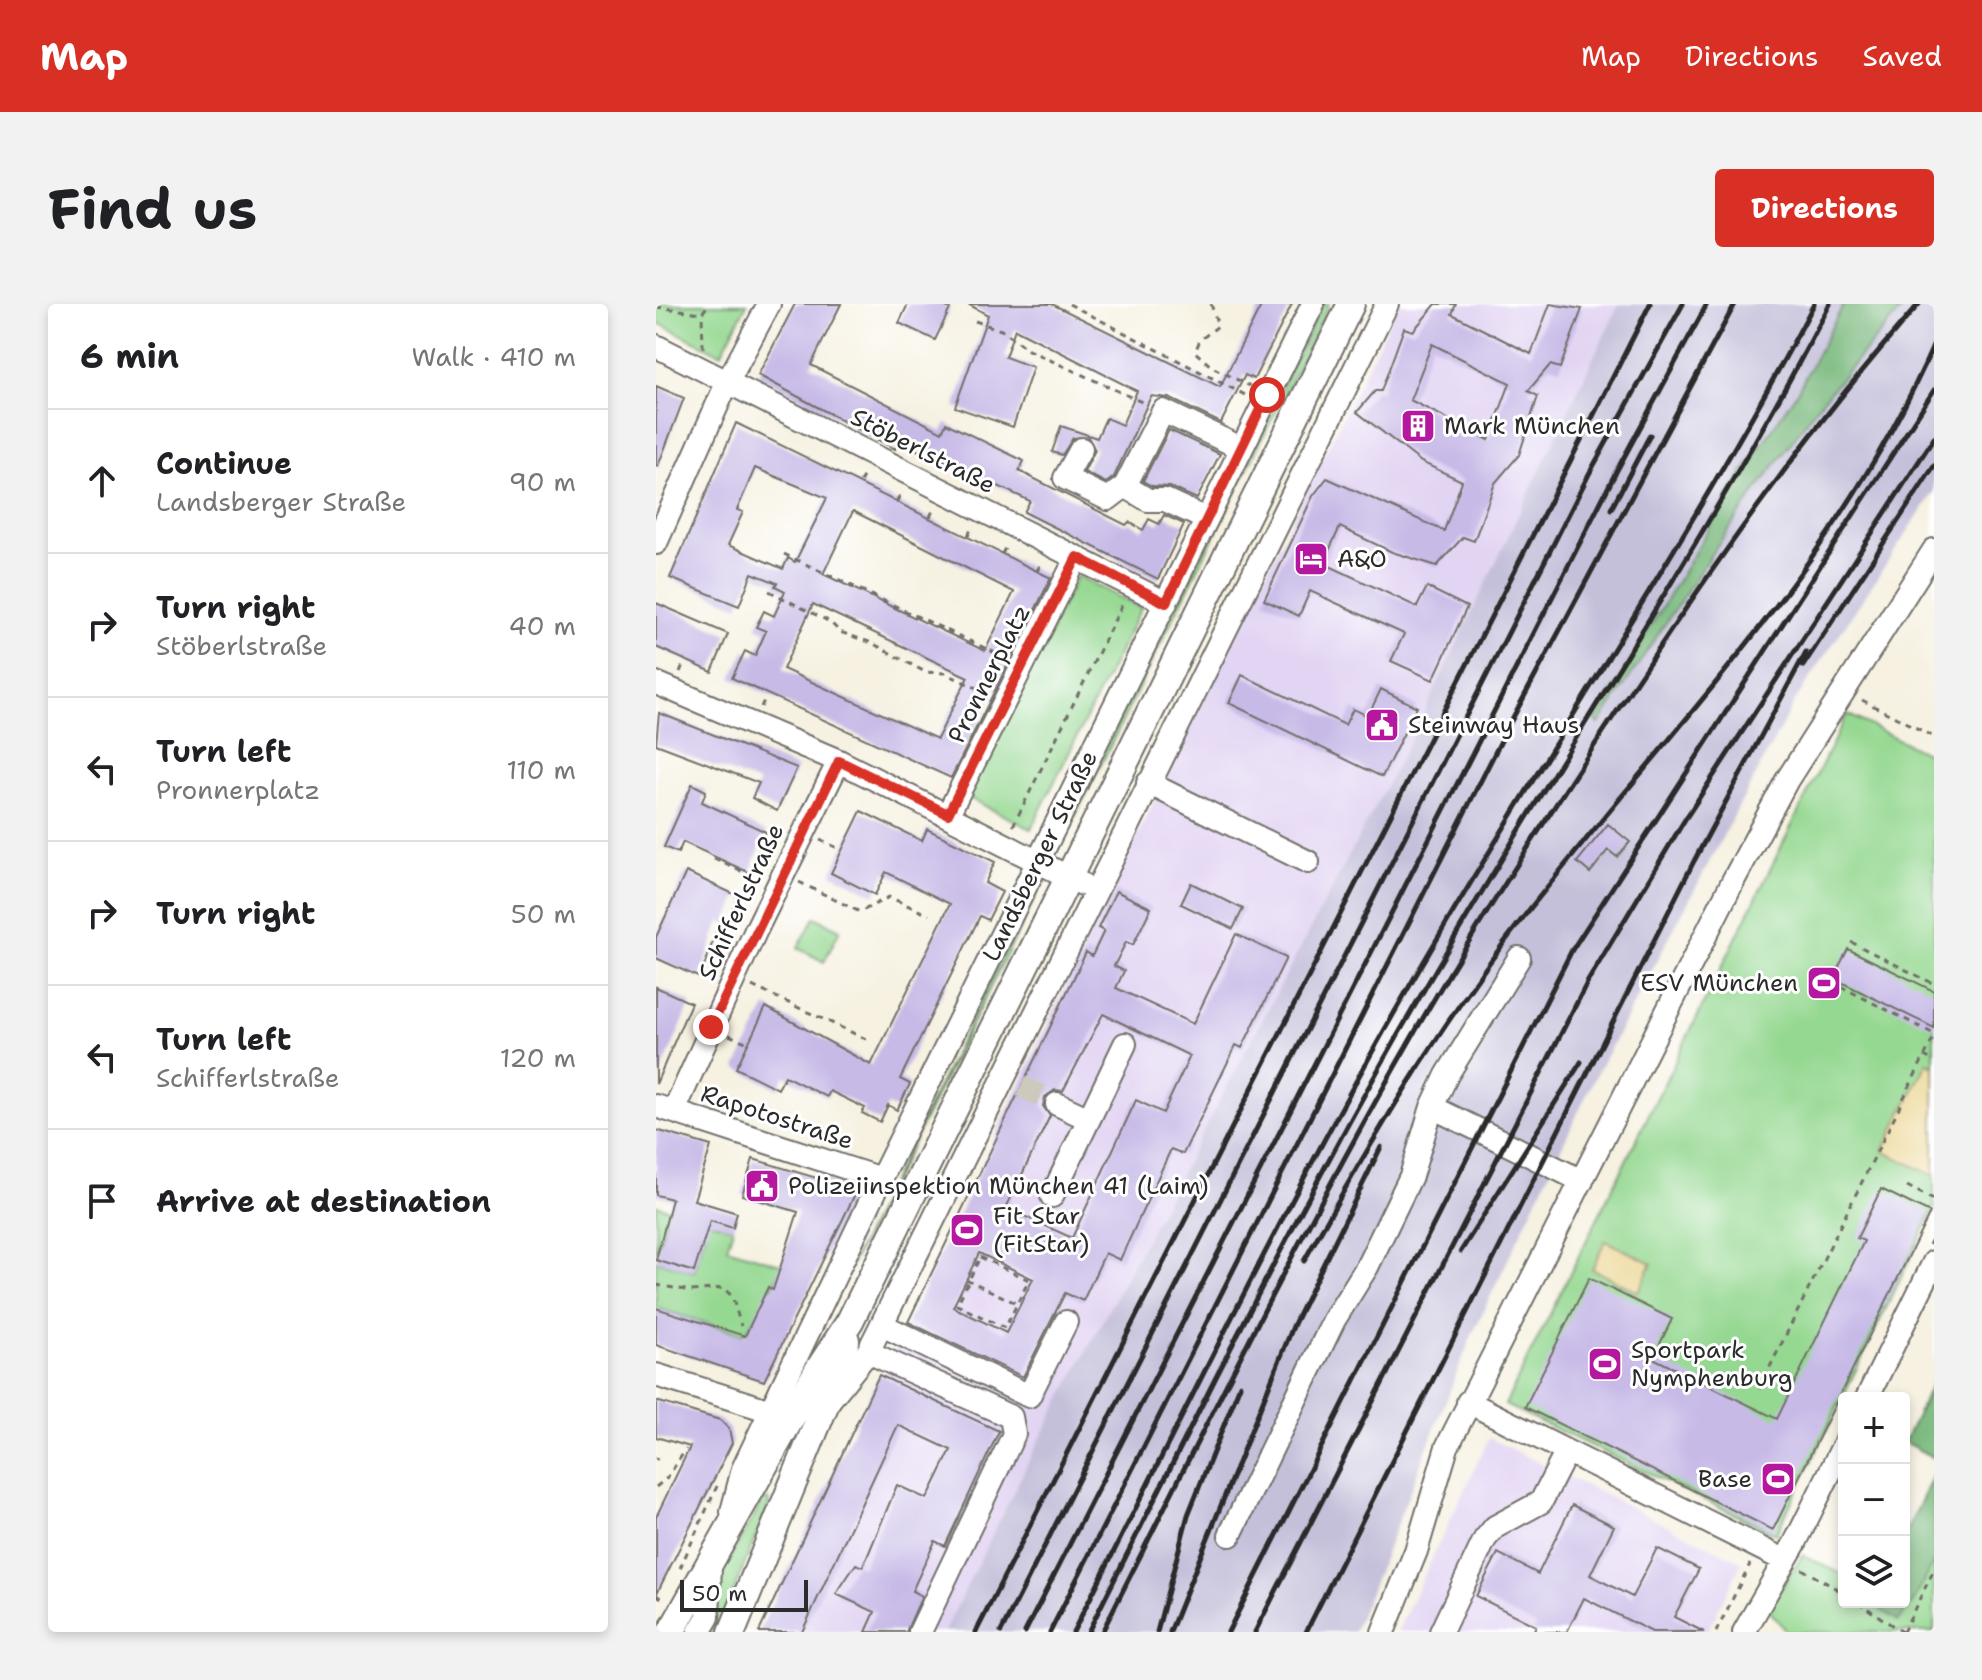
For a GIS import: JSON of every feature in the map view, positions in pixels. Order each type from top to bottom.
[{"type":"main road","name":"Landsberger Straße","points":[[671,1632],[818,1370],[850,1321],[1351,304]]},
{"type":"main road","name":"Landsberger Straße","points":[[732,1632],[837,1376],[850,1321]]},
{"type":"street","points":[[656,543],[727,383],[769,304]]},
{"type":"street","name":"Landsberger Straße","points":[[724,1540],[743,1469],[881,1179],[1313,304]]},
{"type":"street","name":"Landsberger Straße","points":[[825,1405],[868,1352],[1012,1082],[1095,890],[1387,304]]},
{"type":"street","name":"Stöberlstraße","points":[[656,346],[1166,603]]},
{"type":"street","points":[[1081,449],[1065,478],[1108,499],[1125,486],[1163,411],[1241,448]]},
{"type":"street","points":[[1125,486],[1148,500],[1165,500],[1206,519]]},
{"type":"street","points":[[1383,1632],[1416,1551],[1447,1447],[1468,1402],[1787,780],[1934,550]]},
{"type":"street","name":"Pronnerplatz","points":[[948,814],[1077,557]]},
{"type":"street","points":[[656,683],[839,761],[1068,877]]},
{"type":"street","name":"Schifferlstraße","points":[[665,1108],[734,978],[839,761]]},
{"type":"street","points":[[1148,783],[1308,862]]},
{"type":"street","name":"Landsberger Straße","points":[[1068,877],[1095,890]]},
{"type":"street","points":[[1230,1535],[1334,1320],[1367,1267],[1411,1176],[1432,1107],[1447,1075],[1519,958]]},
{"type":"street","points":[[1052,1196],[1125,1044]]},
{"type":"street","points":[[1057,1104],[1089,1119]]},
{"type":"street","points":[[1432,1107],[1582,1181]]},
{"type":"street","name":"Rapotostraße","points":[[665,1108],[881,1179]]},
{"type":"street","points":[[1870,1392],[1934,1262]]},
{"type":"street","points":[[882,1325],[1029,1396],[1066,1322]]},
{"type":"street","points":[[868,1352],[1011,1417],[1014,1434],[920,1632]]},
{"type":"street","points":[[656,1375],[771,1411]]},
{"type":"street","points":[[1468,1402],[1790,1563]]},
{"type":"street","points":[[1441,1632],[1485,1539],[1495,1527],[1541,1502],[1566,1453]]},
{"type":"street","points":[[1744,1632],[1790,1563],[1838,1457]]},
{"type":"street","points":[[763,1471],[792,1486]]},
{"type":"street","points":[[699,1632],[708,1617],[710,1566]]},
{"type":"path","points":[[701,368],[702,313],[709,304]]},
{"type":"path","points":[[1069,304],[1265,400]]},
{"type":"path","points":[[1211,304],[1218,326],[1200,340],[1195,352],[1212,367],[1265,400]]},
{"type":"path","points":[[656,307],[702,313]]},
{"type":"path","points":[[975,321],[1004,331],[1028,350],[1163,411]]},
{"type":"path","points":[[860,482],[865,472]]},
{"type":"path","points":[[897,501],[902,490]]},
{"type":"path","points":[[930,517],[935,506]]},
{"type":"path","points":[[968,536],[973,526]]},
{"type":"path","points":[[1002,554],[1007,544]]},
{"type":"path","points":[[784,554],[1017,663]]},
{"type":"path","points":[[1037,571],[1042,562]]},
{"type":"path","points":[[1003,844],[1131,585]]},
{"type":"path","points":[[769,591],[830,622],[840,632],[872,643],[925,672],[945,673],[999,699]]},
{"type":"path","points":[[682,667],[685,660]]},
{"type":"path","points":[[761,708],[766,696]]},
{"type":"path","points":[[1862,700],[1934,737]]},
{"type":"path","points":[[812,836],[842,850]]},
{"type":"path","points":[[714,859],[860,912],[889,897],[929,915]]},
{"type":"path","points":[[1851,942],[1934,984]]},
{"type":"path","points":[[734,978],[868,1040]]},
{"type":"path","points":[[1759,1389],[1934,1035],[1830,981]]},
{"type":"path","points":[[721,1031],[748,1043]]},
{"type":"path","points":[[1924,1056],[1934,1061]]},
{"type":"path","points":[[1907,1186],[1934,1205]]},
{"type":"path","points":[[980,1257],[1029,1280],[1018,1305],[1005,1328],[957,1305],[980,1257]]},
{"type":"path","points":[[967,1280],[1018,1305]]},
{"type":"path","points":[[656,1285],[691,1291],[723,1288],[732,1296],[741,1326]]},
{"type":"path","points":[[656,1487],[667,1478],[686,1449]]},
{"type":"path","points":[[676,1576],[725,1473]]},
{"type":"path","points":[[1790,1563],[1838,1590]]},
{"type":"path","points":[[1867,1608],[1902,1632],[1934,1570]]},
{"type":"path","points":[[660,1606],[670,1587]]},
{"type":"path","points":[[656,1595],[664,1599]]},
{"type":"shaded area","points":[[1398,304],[1619,304],[1415,731],[1033,1452],[944,1632],[762,1632],[1113,885]]},
{"type":"shaded area","points":[[1619,304],[1934,304],[1934,492],[1795,701],[1596,1075],[1472,1335],[1354,1632],[944,1632],[1033,1452],[1415,731]]},
{"type":"shaded area","points":[[1489,1438],[1742,1562],[1707,1632],[1397,1632]]},
{"type":"green space","points":[[656,304],[747,304],[721,354],[656,322]]},
{"type":"green space","points":[[1323,304],[1329,304],[1065,837],[1060,835]]},
{"type":"green space","points":[[1844,304],[1906,304],[1818,405],[1714,550],[1599,724],[1595,720],[1728,496],[1798,390]]},
{"type":"green space","points":[[1077,576],[1141,608],[1031,829],[967,797]]},
{"type":"green space","name":"ESV München","points":[[1847,714],[1934,757],[1934,1209],[1845,1392],[1838,1392],[1838,1406],[1776,1534],[1505,1405]]},
{"type":"green space","points":[[1036,888],[1038,892],[765,1438]]},
{"type":"green space","points":[[815,917],[840,930],[824,962],[798,948]]},
{"type":"green space","points":[[656,1205],[733,1228],[727,1248],[784,1265],[747,1331],[742,1334],[656,1308],[656,1260],[694,1272],[706,1233],[666,1221],[656,1252]]},
{"type":"green space","points":[[1934,1380],[1934,1458],[1910,1445],[1910,1430]]},
{"type":"green space","points":[[1934,1474],[1934,1632],[1787,1632],[1768,1609],[1803,1555],[1838,1572],[1838,1608],[1910,1608],[1910,1524]]},
{"type":"green space","points":[[1934,1474],[1934,1561],[1910,1606],[1910,1536],[1910,1524]]},
{"type":"green space","points":[[768,1499],[769,1504],[717,1632],[705,1632],[712,1620],[723,1571],[763,1500]]},
{"type":"green space","points":[[1879,1608],[1908,1608],[1898,1621]]},
{"type":"sand","points":[[1927,1063],[1934,1066],[1934,1176],[1883,1151]]},
{"type":"sand","points":[[1605,1241],[1652,1263],[1638,1292],[1592,1269]]},
{"type":"building","points":[[795,304],[841,304],[811,365],[942,432],[946,423],[1024,461],[1019,471],[1126,525],[1129,522],[1143,530],[1149,519],[1159,524],[1164,515],[1184,524],[1158,579],[1024,512],[1030,501],[943,460],[941,463],[899,440],[895,449],[758,375]]},
{"type":"building","points":[[908,304],[940,304],[950,309],[935,340],[899,323]]},
{"type":"building","points":[[968,304],[1052,304],[1220,387],[1262,304],[1292,304],[1254,379],[1245,375],[1221,423],[1169,398],[1151,396],[1114,477],[1106,483],[1084,472],[1095,450],[1088,437],[1073,438],[1062,455],[1052,452],[1061,426],[1097,438],[1106,418],[1122,425],[1137,391],[1015,329],[1005,357],[1033,367],[1013,427],[955,407],[988,315]]},
{"type":"building","name":"Mark München","points":[[1436,304],[1456,304],[1452,314],[1531,354],[1550,304],[1582,309],[1560,368],[1550,365],[1528,391],[1538,396],[1519,455],[1495,483],[1474,541],[1463,537],[1437,566],[1392,552],[1340,527],[1323,563],[1417,607],[1427,587],[1467,607],[1433,680],[1391,661],[1404,634],[1310,591],[1299,616],[1264,600],[1313,496],[1327,478],[1444,531],[1462,481],[1421,462],[1357,412],[1375,391],[1381,391],[1404,328],[1413,331]],"holes":[[[1432,344],[1510,383],[1489,440],[1410,400]]]},
{"type":"building","points":[[656,386],[684,398],[658,466],[656,466]]},
{"type":"building","points":[[736,423],[1051,578],[951,778],[732,678],[745,651],[755,656],[766,631],[756,627],[764,611],[774,616],[785,591],[775,586],[777,583],[752,573],[739,606],[670,578]],"holes":[[[755,468],[827,498],[795,562],[788,558],[783,569],[728,545],[743,512],[737,510]],[[853,511],[1014,592],[985,651],[823,574]],[[813,604],[968,677],[937,739],[783,669]]]},
{"type":"building","points":[[1169,430],[1220,454],[1197,499],[1170,487],[1152,486],[1143,481]]},
{"type":"building","points":[[656,603],[728,634],[712,672],[656,647]]},
{"type":"building","points":[[1242,675],[1345,725],[1353,709],[1368,716],[1381,689],[1417,707],[1382,777],[1229,703]]},
{"type":"building","points":[[659,713],[797,768],[777,811],[752,798],[759,783],[656,744]]},
{"type":"building","points":[[692,784],[706,791],[702,802],[766,832],[750,873],[683,842],[678,853],[664,847]]},
{"type":"building","points":[[861,811],[922,841],[927,829],[995,862],[985,883],[1002,892],[988,920],[980,916],[900,1079],[910,1084],[897,1110],[888,1105],[880,1122],[862,1113],[865,1108],[830,1091],[827,1097],[785,1076],[778,1089],[736,1068],[766,1007],[871,1065],[950,904],[886,872],[875,895],[831,873]]},
{"type":"building","points":[[1608,824],[1630,842],[1617,857],[1608,850],[1590,873],[1577,862]]},
{"type":"building","points":[[686,872],[738,896],[726,924],[720,921],[700,978],[656,958],[656,937]]},
{"type":"building","points":[[1191,883],[1243,909],[1233,929],[1181,904]]},
{"type":"building","points":[[1116,891],[1151,908],[1133,945],[1126,942],[1114,966],[1124,971],[1116,988],[1193,1024],[1236,934],[1286,958],[1242,1048],[1236,1045],[1183,1154],[1171,1149],[1120,1260],[1105,1253],[1083,1301],[1065,1293],[1023,1377],[908,1322],[1086,952],[1092,956],[1104,931],[1098,928]],"holes":[[[1103,1014],[1190,1056],[1163,1113],[1136,1100],[1072,1238],[1006,1208],[1050,1116],[1043,1106],[1045,1097],[1055,1090],[1063,1091]],[[979,1253],[1033,1279],[1006,1333],[953,1307]]]},
{"type":"building","points":[[1848,949],[1934,991],[1934,1028],[1833,978]]},
{"type":"building","points":[[656,987],[691,1003],[656,1084]]},
{"type":"building","points":[[656,1130],[711,1146],[694,1200],[737,1213],[733,1228],[710,1221],[694,1272],[656,1260],[672,1199],[656,1195]]},
{"type":"building","points":[[753,1159],[857,1190],[764,1381],[656,1345],[656,1308],[745,1336],[768,1287],[773,1290],[798,1212],[742,1195]]},
{"type":"building","name":"Sportpark Nymphenburg","points":[[1881,1189],[1930,1213],[1841,1392],[1838,1392],[1838,1399],[1773,1530],[1525,1407],[1589,1278],[1672,1319],[1653,1358],[1777,1419],[1864,1241],[1857,1238]]},
{"type":"building","points":[[879,1375],[999,1431],[945,1546],[935,1541],[912,1591],[922,1596],[906,1632],[866,1632],[875,1612],[836,1594],[856,1564],[863,1567],[897,1485],[927,1499],[951,1450],[898,1425],[802,1632],[759,1632]]},
{"type":"building","points":[[656,1401],[720,1420],[729,1429],[732,1443],[656,1595],[656,1517],[690,1447],[656,1437]]},
{"type":"building","points":[[1572,1505],[1614,1526],[1590,1575],[1632,1597],[1657,1548],[1699,1569],[1674,1617],[1704,1632],[1652,1632],[1584,1598],[1567,1632],[1533,1632],[1536,1626],[1476,1596],[1498,1553],[1538,1574]]},
{"type":"tunnel","points":[[1021,1086],[1057,1104]]},
{"type":"railway","points":[[976,1632],[1650,304]]},
{"type":"railway","points":[[1001,1632],[1589,474],[1683,304]]},
{"type":"railway","points":[[1025,1632],[1617,470],[1707,304]]},
{"type":"railway","points":[[1050,1632],[1510,723],[1735,304]]},
{"type":"railway","points":[[1073,1632],[1357,1079],[1452,914],[1715,481],[1814,304]]},
{"type":"railway","points":[[1088,1632],[1250,1311],[1376,1073],[1472,908],[1733,480],[1830,304]]},
{"type":"railway","points":[[1102,1632],[1343,1160],[1475,932],[1615,714],[1723,555],[1837,402],[1919,304]]},
{"type":"railway","points":[[1304,1261],[1354,1173],[1462,1001],[1522,919],[1747,644],[1801,573],[1850,500],[1895,424],[1934,344]]},
{"type":"railway","points":[[1228,1632],[1572,950],[1934,390]]},
{"type":"railway","points":[[1611,509],[1650,435]]},
{"type":"railway","points":[[1255,1632],[1588,981],[1684,821],[1934,438]]},
{"type":"railway","points":[[1803,666],[1934,466]]},
{"type":"railway","points":[[1306,1632],[1694,861],[1806,652]]},
{"type":"railway","points":[[1461,1251],[1581,1062]]},
{"type":"railway","points":[[1170,1632],[1294,1324],[1381,1147]]},
{"type":"railway","points":[[1157,1632],[1188,1515],[1240,1385]]},
{"type":"place","name":"Mark München","points":[[1418,426]]},
{"type":"place","name":"A&O","points":[[1311,559]]},
{"type":"place","name":"Steinway Haus","points":[[1382,725]]},
{"type":"place","name":"ESV München","points":[[1824,983]]},
{"type":"place","name":"Polizeiinspektion München 41 (Laim)","points":[[762,1186]]},
{"type":"place","name":"Fit Star (FitStar)","points":[[967,1230]]},
{"type":"place","name":"Sportpark Nymphenburg","points":[[1605,1364]]},
{"type":"place","name":"Base","points":[[1778,1479]]},
{"type":"route","points":[[711,1027],[839,761],[948,814],[1077,557],[1166,603],[1267,395]]}]
